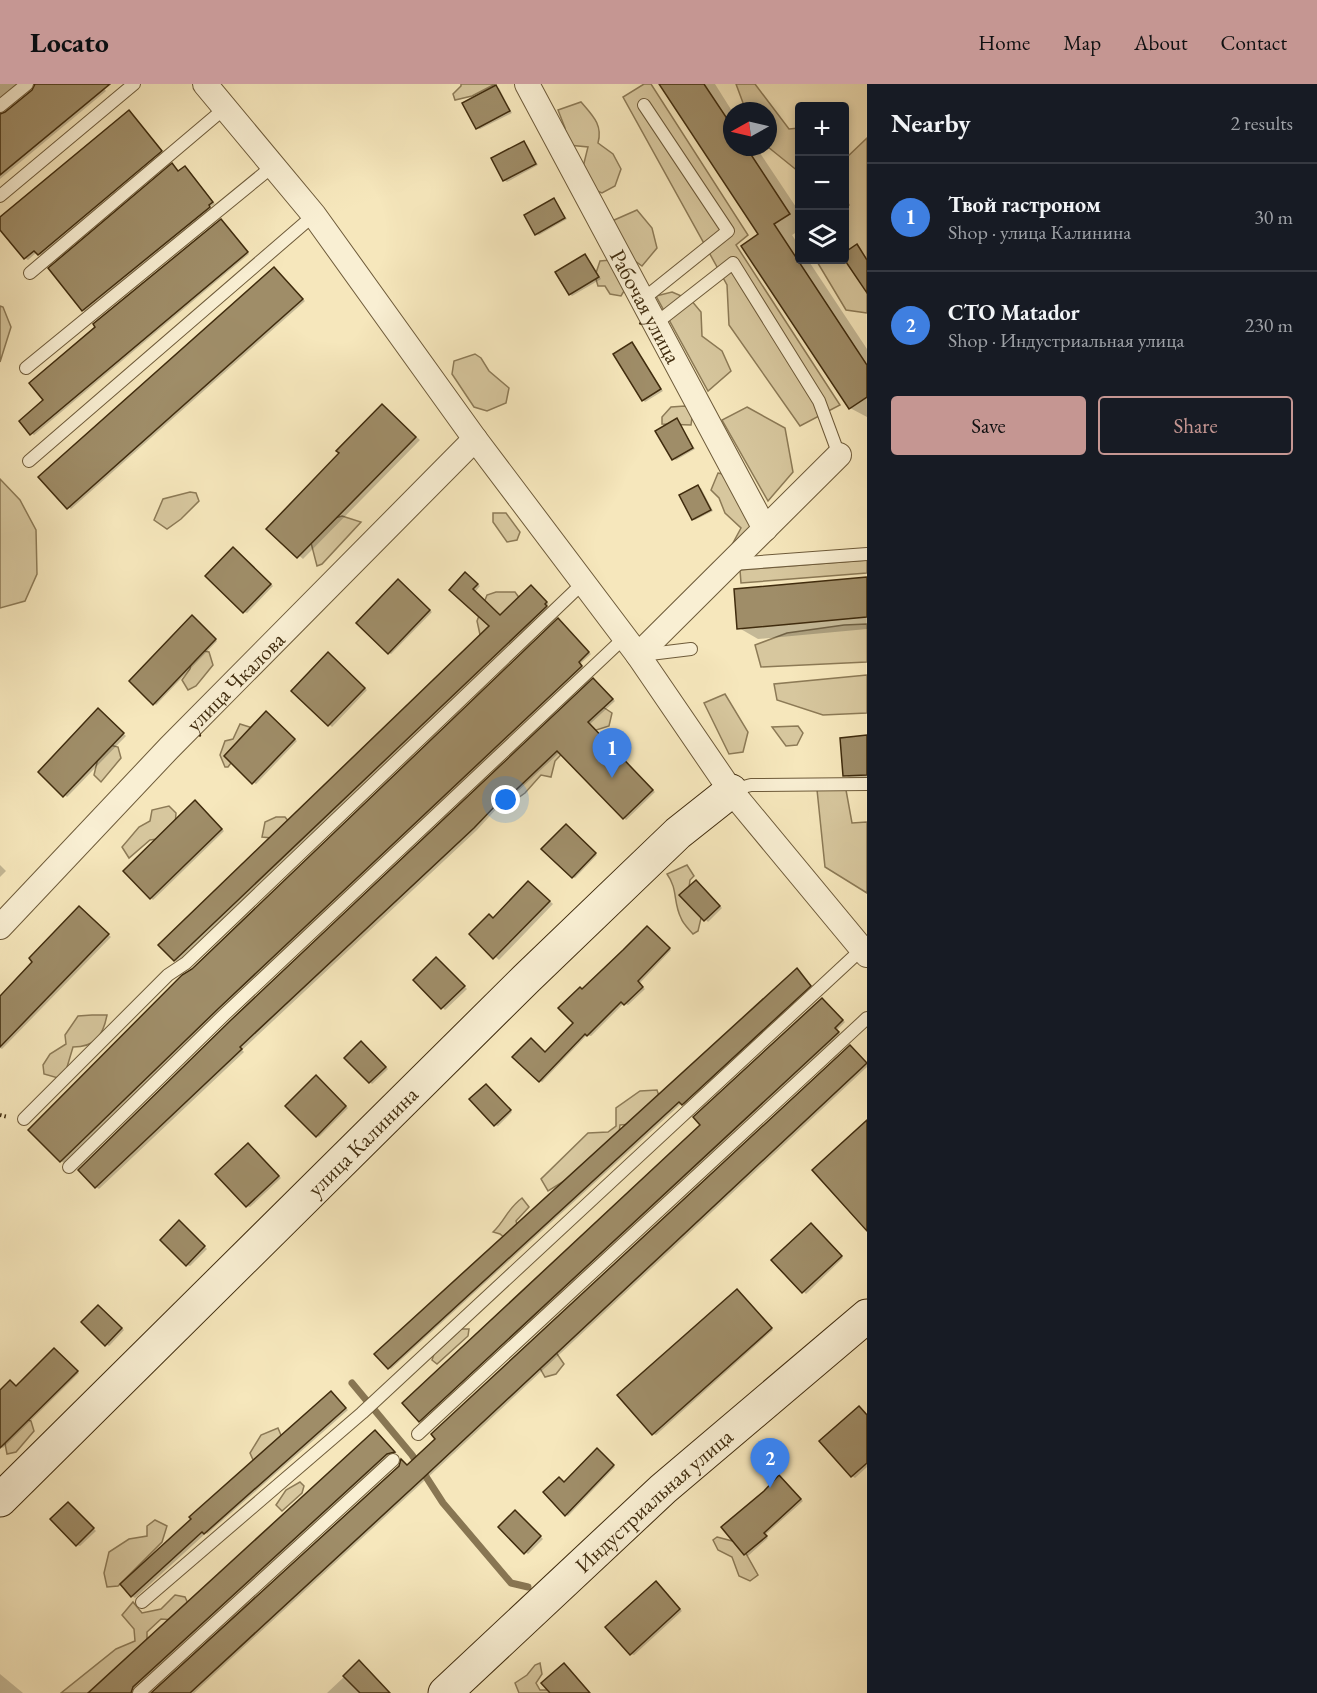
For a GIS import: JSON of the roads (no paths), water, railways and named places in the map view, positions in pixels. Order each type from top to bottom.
[{"type":"street","points":[[205,84],[314,215],[475,439],[631,646],[731,791],[865,952]]},
{"type":"street","name":"Рабочая улица","points":[[527,84],[765,529]]},
{"type":"street","name":"улица Чкалова","points":[[0,927],[169,748],[475,439]]},
{"type":"street","points":[[631,646],[729,565],[839,455]]},
{"type":"street","name":"улица Калинина","points":[[0,1500],[675,830],[731,791]]},
{"type":"street","name":"Индустриальная улица","points":[[445,1693],[663,1489],[867,1316]]},
{"type":"lane","points":[[0,106],[27,84]]},
{"type":"lane","points":[[0,196],[134,84]]},
{"type":"lane","points":[[642,300],[728,231],[644,105]]},
{"type":"lane","points":[[30,273],[225,108]]},
{"type":"lane","points":[[26,368],[273,166]]},
{"type":"lane","points":[[29,461],[314,215]]},
{"type":"lane","points":[[655,324],[733,263],[819,401],[839,455]]},
{"type":"lane","points":[[729,565],[867,554]]},
{"type":"lane","points":[[24,1119],[168,975],[186,963],[583,583]]},
{"type":"lane","points":[[69,1167],[225,1014],[631,646],[691,649]]},
{"type":"lane","points":[[731,791],[752,785],[867,784]]},
{"type":"lane","points":[[142,1602],[362,1413],[865,952]]},
{"type":"lane","points":[[418,1434],[867,1018]]},
{"type":"lane","points":[[139,1693],[393,1460]]},
{"type":"waterway","points":[[352,1383],[412,1455],[443,1503],[511,1583],[528,1587]]},
{"type":"place","name":"Твой гастроном","points":[[612,778]]},
{"type":"place","name":"СТО Matador","points":[[770,1488]]}]
